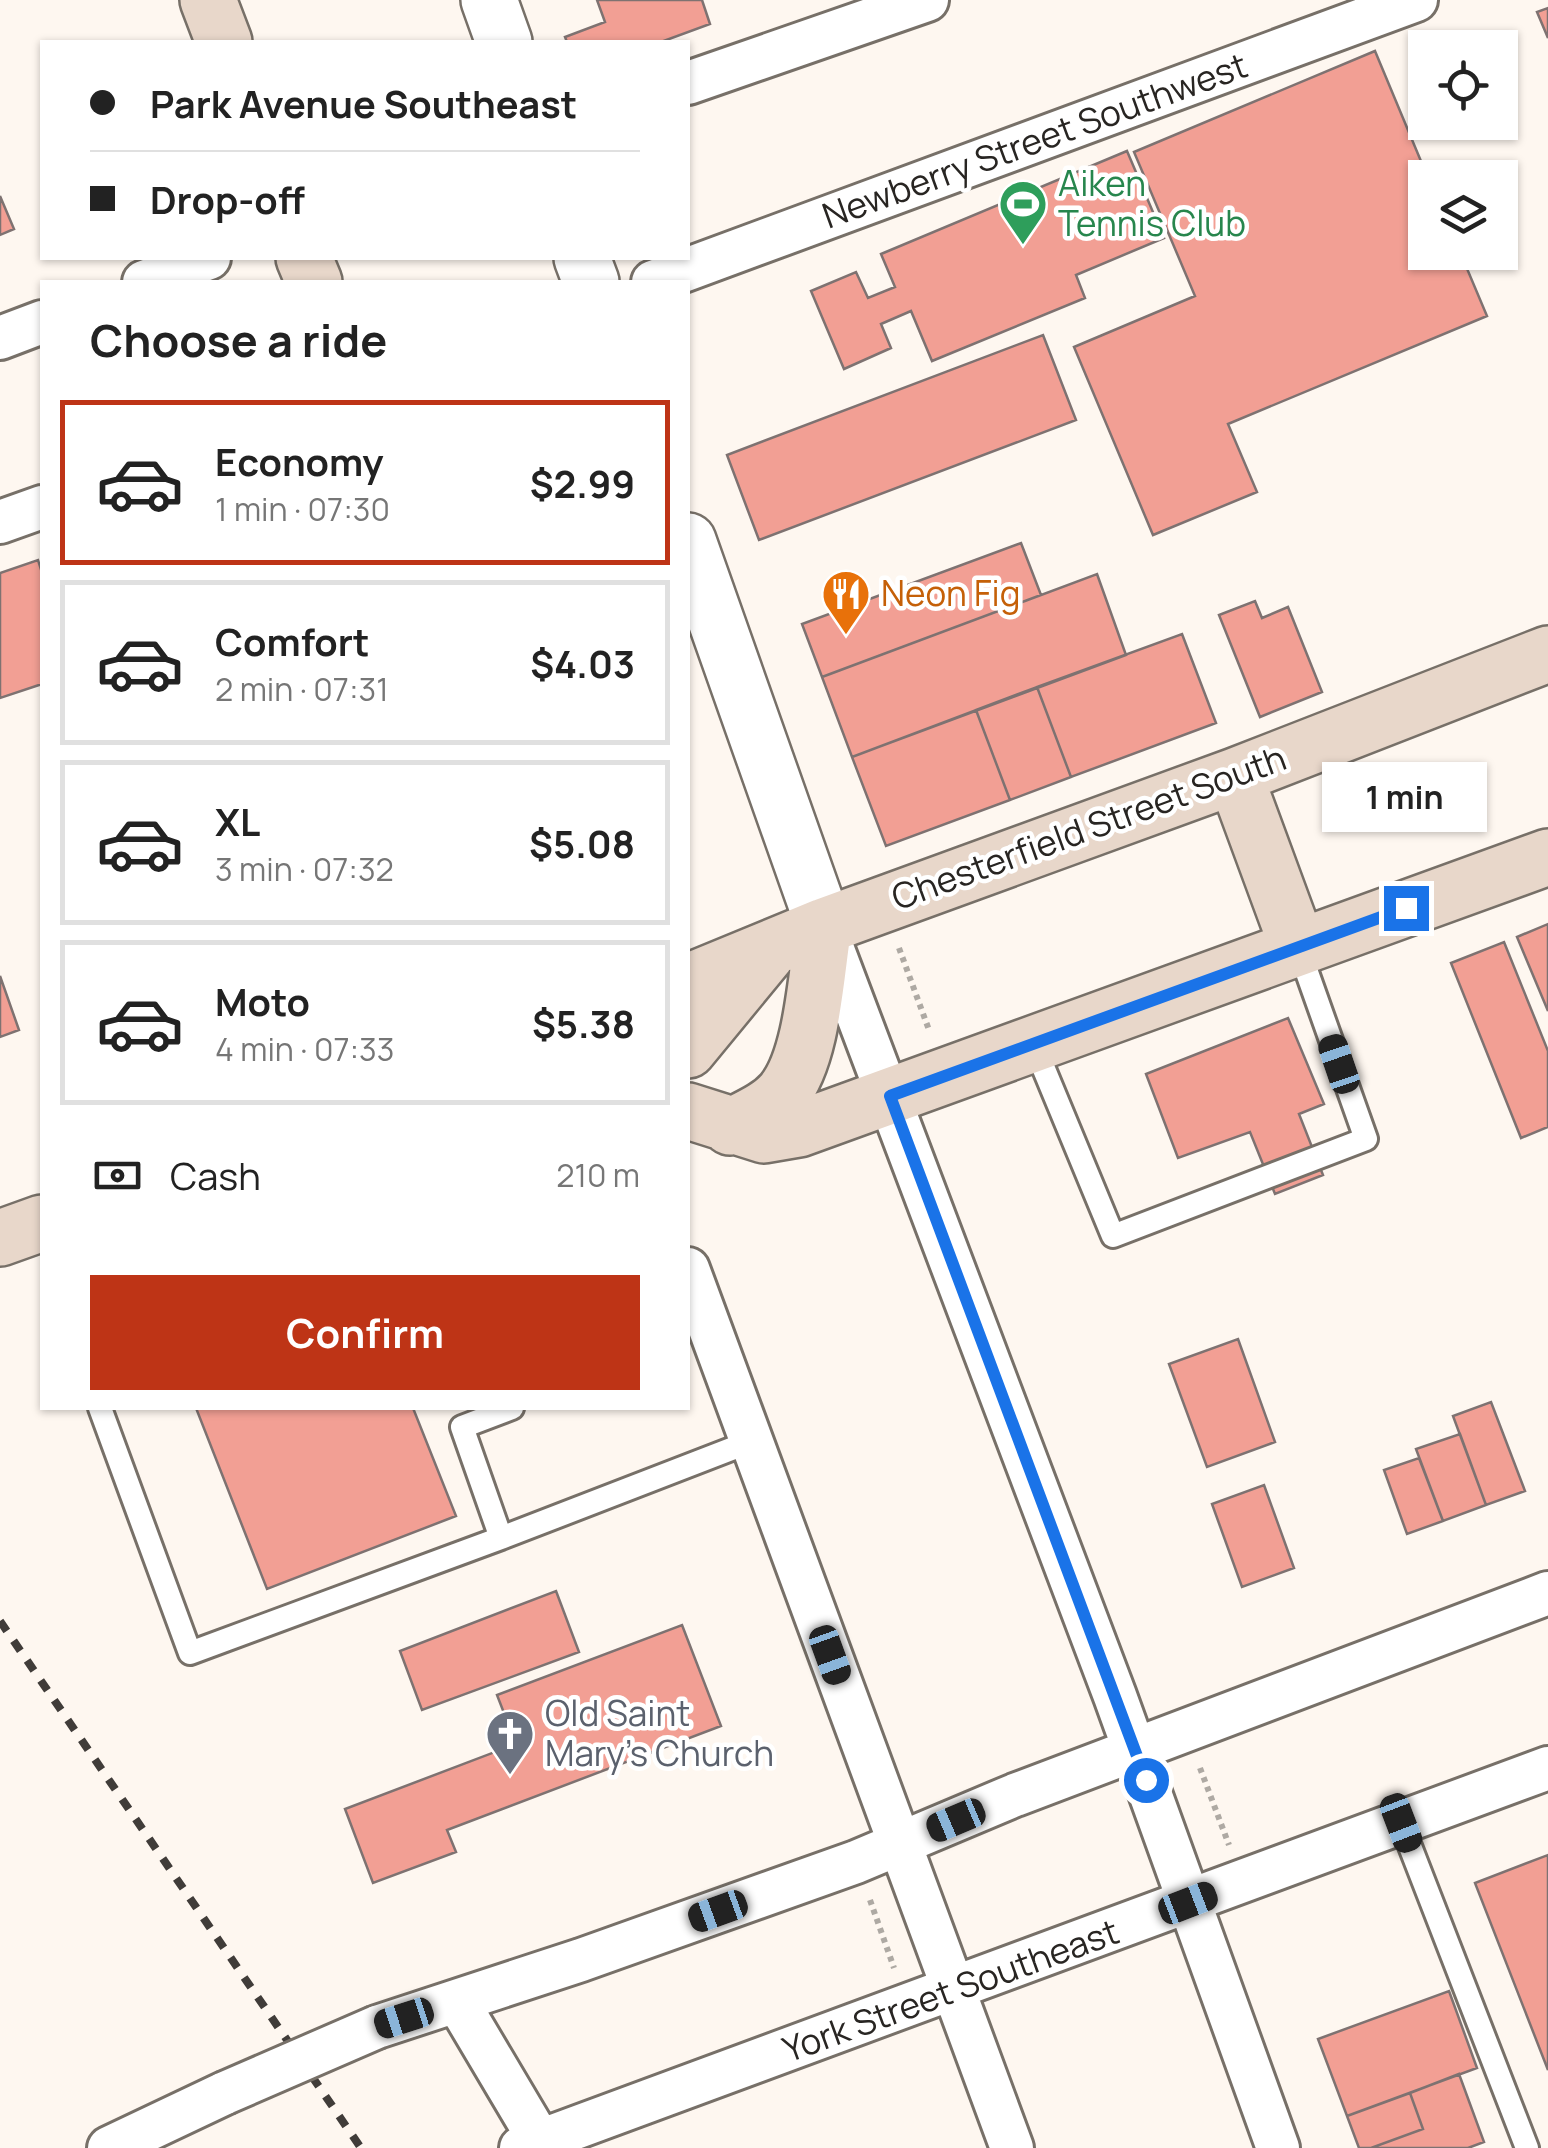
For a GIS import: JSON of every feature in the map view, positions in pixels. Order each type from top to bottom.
[{"type":"main road","points":[[208,0],[223,40]]},
{"type":"main road","name":"Chesterfield Street South","points":[[690,981],[824,926],[1235,776],[1548,654]]},
{"type":"main road","points":[[1235,776],[1298,947]]},
{"type":"main road","points":[[709,1119],[764,1135],[799,1129],[1548,857]]},
{"type":"main road","points":[[709,1119],[764,1110],[784,1092],[804,1046],[824,926]]},
{"type":"main road","points":[[690,1048],[772,948]]},
{"type":"street","points":[[489,0],[503,40]]},
{"type":"street","points":[[690,82],[926,0]]},
{"type":"street","name":"Newberry Street Southwest","points":[[659,280],[1416,0]]},
{"type":"street","points":[[149,280],[203,260]]},
{"type":"street","points":[[0,338],[40,323]]},
{"type":"street","points":[[0,522],[40,508]]},
{"type":"street","points":[[690,546],[824,926],[1135,1749],[1278,2148]]},
{"type":"street","points":[[690,1281],[699,1336],[752,1441],[1012,2148]]},
{"type":"street","points":[[110,2148],[377,2027],[581,1960],[898,1844],[1135,1749],[1548,1593]]},
{"type":"street","name":"York Street Southeast","points":[[531,2145],[1548,1768]]},
{"type":"street","points":[[457,2001],[531,2145]]},
{"type":"lane","points":[[1034,1045],[1113,1236],[1366,1138],[1298,947]]},
{"type":"lane","points":[[101,1410],[190,1653],[752,1441]]},
{"type":"lane","points":[[501,1538],[462,1427],[507,1410]]},
{"type":"lane","points":[[1401,1823],[1527,2148]]},
{"type":"path","points":[[894,934],[934,1046]]},
{"type":"path","points":[[1196,1755],[1233,1856]]},
{"type":"path","points":[[864,1884],[895,1970]]},
{"type":"building","points":[[597,0],[702,0],[710,24],[666,40],[566,40],[565,37],[605,22]]},
{"type":"building","points":[[1548,8],[1548,38],[1537,12]]},
{"type":"building","points":[[1375,51],[1408,130],[1408,140],[1412,140],[1420,160],[1408,160],[1408,270],[1468,270],[1487,316],[1228,424],[1257,492],[1153,535],[1074,347],[1195,296],[1134,152]]},
{"type":"building","points":[[1127,151],[1164,238],[1076,275],[1085,298],[932,361],[911,311],[881,324],[891,348],[844,369],[811,291],[856,272],[868,298],[895,287],[881,254]]},
{"type":"building","points":[[0,196],[14,229],[0,235]]},
{"type":"building","points":[[1043,335],[1076,420],[759,540],[727,455]]},
{"type":"building","points":[[1021,543],[1041,595],[822,677],[802,624]]},
{"type":"building","points":[[38,560],[40,566],[40,685],[0,698],[0,573]]},
{"type":"building","points":[[1097,574],[1126,655],[852,757],[822,677]]},
{"type":"building","points":[[1255,601],[1262,618],[1288,607],[1322,692],[1260,717],[1219,615]]},
{"type":"building","points":[[1182,634],[1216,723],[1071,777],[1037,687]]},
{"type":"building","points":[[1037,687],[1071,777],[1010,800],[976,710]]},
{"type":"building","points":[[976,710],[1010,800],[886,846],[852,757]]},
{"type":"building","points":[[1548,924],[1548,1011],[1517,937]]},
{"type":"building","points":[[1504,942],[1548,1051],[1548,1127],[1521,1138],[1451,963]]},
{"type":"building","points":[[0,976],[19,1030],[0,1037]]},
{"type":"building","points":[[1288,1018],[1324,1104],[1299,1114],[1323,1175],[1275,1194],[1250,1132],[1178,1158],[1146,1074]]},
{"type":"building","points":[[1238,1339],[1275,1442],[1207,1467],[1169,1364]]},
{"type":"building","points":[[1491,1402],[1525,1491],[1486,1505],[1453,1416]]},
{"type":"building","points":[[197,1410],[414,1410],[456,1516],[267,1589]]},
{"type":"building","points":[[1460,1434],[1486,1505],[1443,1521],[1416,1449]]},
{"type":"building","points":[[1419,1458],[1443,1521],[1407,1534],[1384,1470]]},
{"type":"building","points":[[1264,1485],[1294,1568],[1242,1587],[1212,1504]]},
{"type":"building","points":[[556,1591],[579,1652],[422,1710],[400,1651]]},
{"type":"building","name":"Old Saint Mary's Church","points":[[682,1625],[721,1726],[447,1830],[456,1852],[373,1883],[345,1809],[516,1744],[497,1695]]},
{"type":"building","points":[[1548,1855],[1548,2070],[1475,1883]]},
{"type":"building","points":[[1449,1991],[1477,2068],[1347,2116],[1318,2039]]},
{"type":"building","points":[[1459,2074],[1484,2142],[1468,2148],[1371,2148],[1423,2129],[1410,2093]]},
{"type":"building","points":[[1410,2093],[1423,2129],[1371,2148],[1359,2148],[1347,2116]]},
{"type":"railway","points":[[0,1621],[361,2148]]},
{"type":"place","name":"Aiken Tennis Club","points":[[1023,246]]},
{"type":"place","name":"Neon Fig","points":[[846,636]]},
{"type":"place","name":"Old Saint Mary's Church","points":[[510,1776]]},
{"type":"route","points":[[1146,1780],[890,1096],[1406,908]]}]
